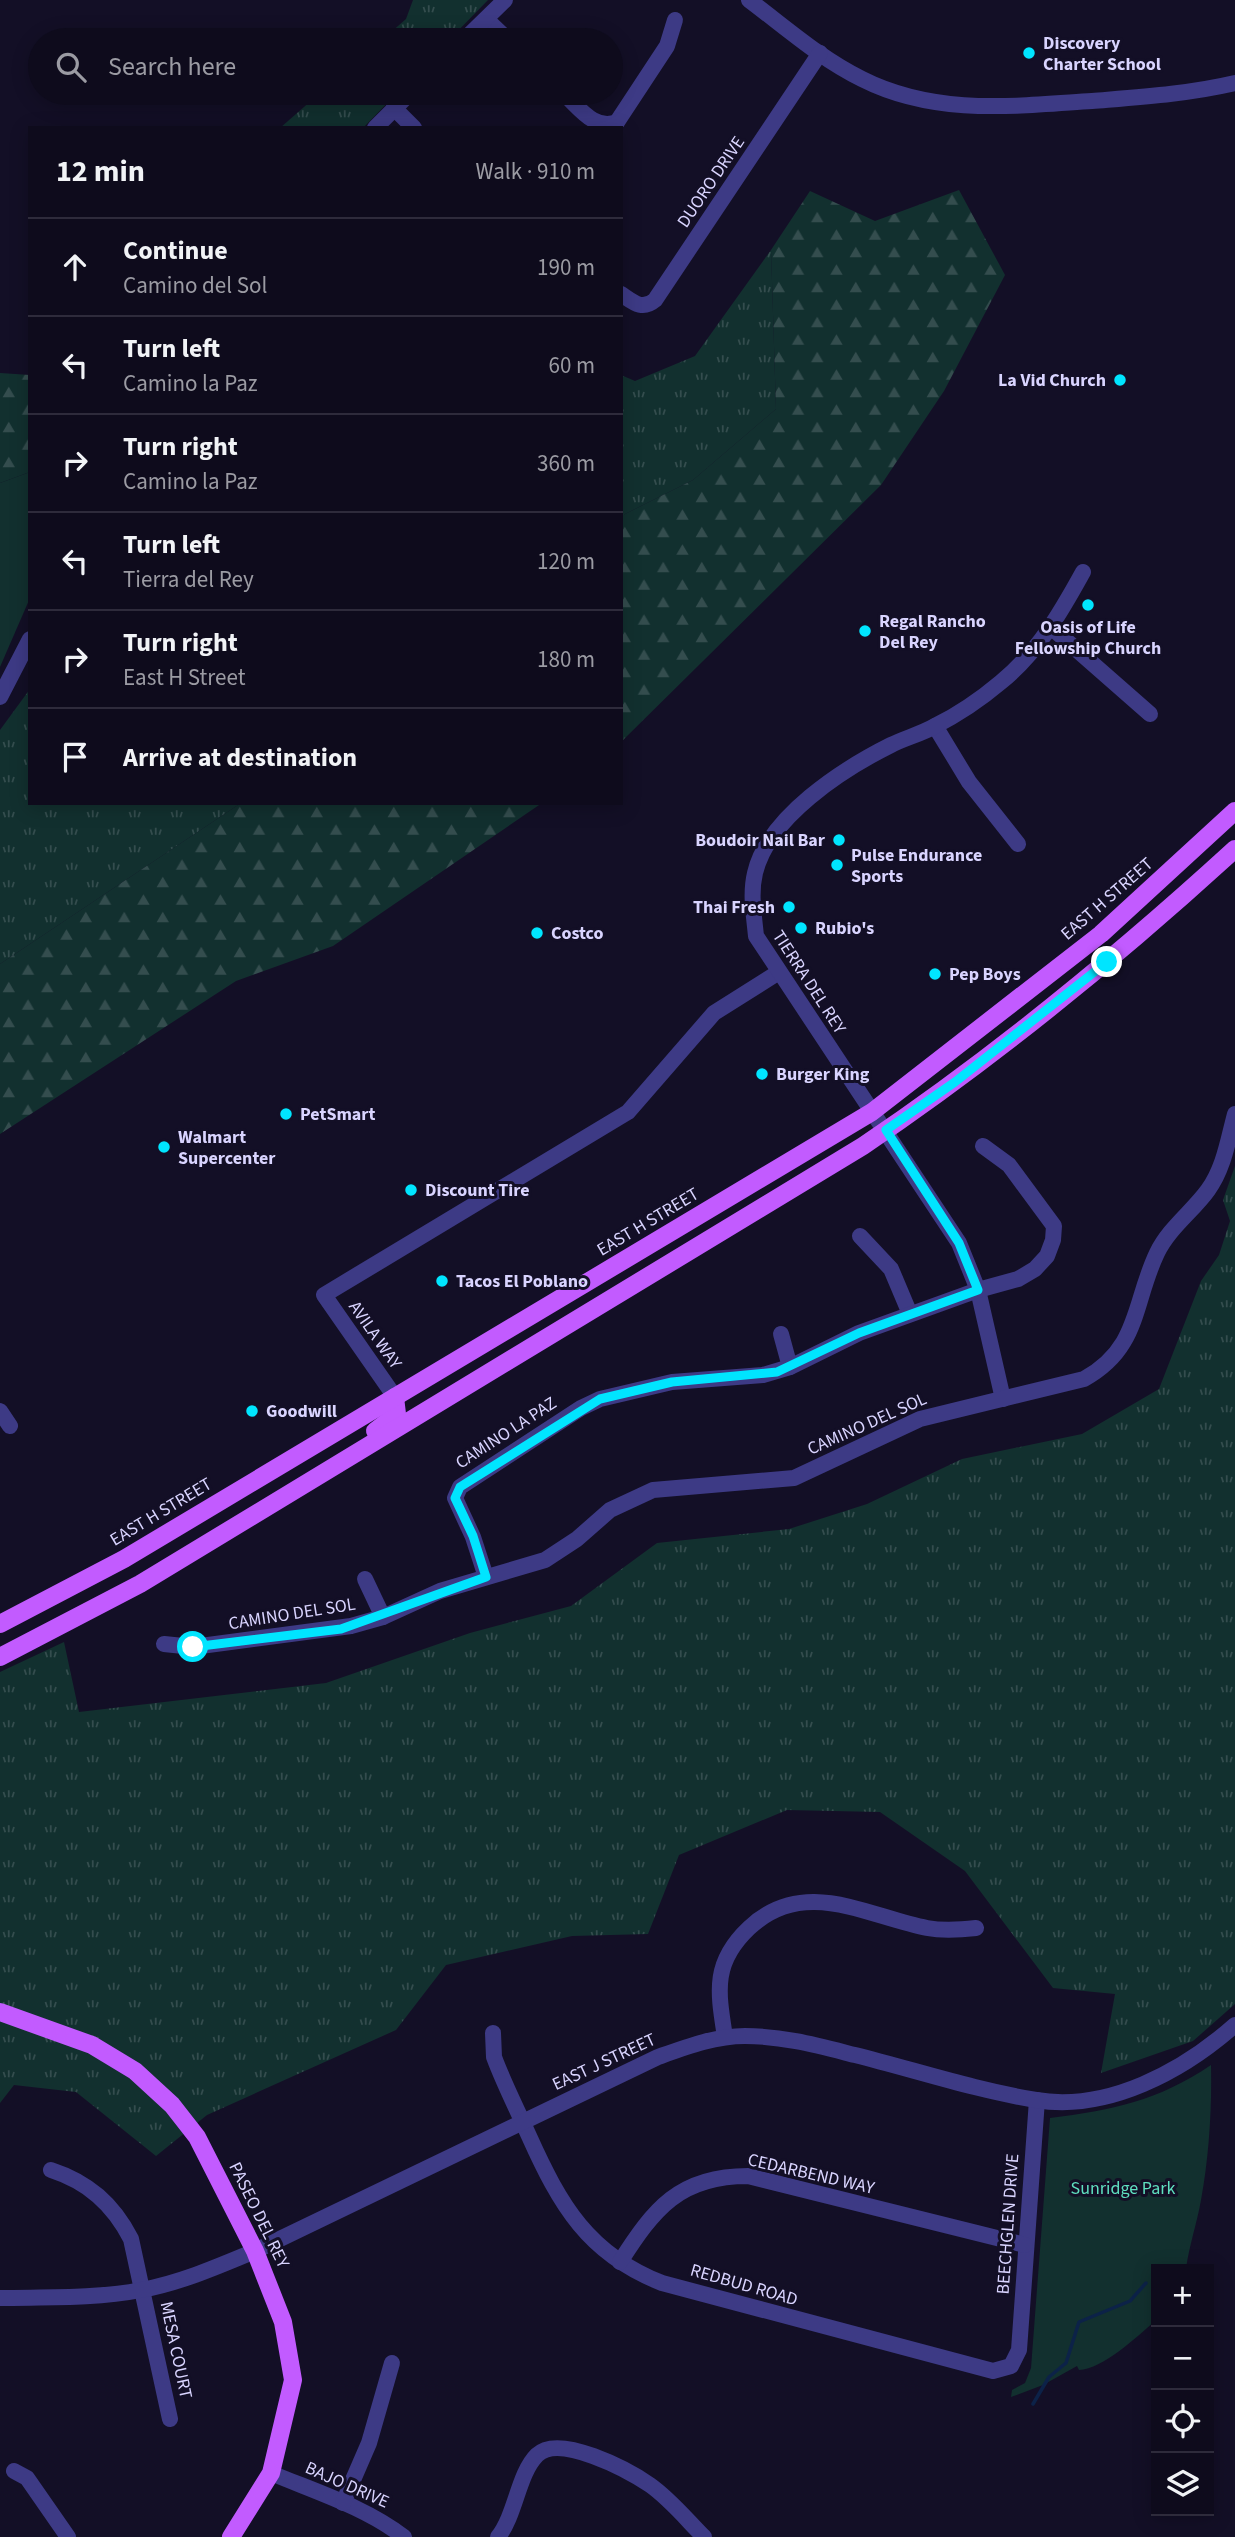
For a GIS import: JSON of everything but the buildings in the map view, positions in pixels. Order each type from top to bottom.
[{"type":"main road","name":"EAST H STREET","points":[[0,1624],[124,1559],[872,1112],[1101,934],[1235,811]]},
{"type":"main road","points":[[0,1657],[141,1584],[886,1130],[1072,991],[1235,849]]},
{"type":"main road","points":[[359,1453],[359,1442],[397,1414],[395,1397]]},
{"type":"main road","name":"PASEO DEL REY","points":[[0,2012],[92,2045],[135,2071],[172,2105],[197,2137],[255,2250],[283,2322],[293,2380],[271,2473],[231,2537]]},
{"type":"street","points":[[477,28],[505,0]]},
{"type":"street","points":[[749,0],[820,53],[862,79],[933,103],[970,107],[1143,97],[1202,91],[1235,83]]},
{"type":"street","points":[[486,19],[495,28]]},
{"type":"street","points":[[576,105],[595,123],[606,125],[617,122],[667,46],[674,20]]},
{"type":"street","name":"DUORO DRIVE","points":[[623,295],[639,305],[648,305],[655,300],[820,53]]},
{"type":"street","points":[[377,126],[397,105]]},
{"type":"street","points":[[394,108],[412,126]]},
{"type":"street","name":"TIERRA DEL REY","points":[[1003,1399],[978,1290],[959,1243],[756,936],[752,899],[755,873],[762,853],[776,831],[832,780],[891,745],[935,726],[1002,681],[1052,628],[1083,572]]},
{"type":"street","points":[[1052,628],[1150,714]]},
{"type":"street","points":[[0,697],[28,643]]},
{"type":"street","points":[[935,726],[969,782],[1018,844]]},
{"type":"street","name":"AVILA WAY","points":[[395,1397],[324,1295],[628,1112],[714,1013],[779,972]]},
{"type":"street","name":"CAMINO DEL SOL","points":[[164,1644],[193,1647],[320,1632],[383,1617],[440,1591],[545,1560],[576,1539],[610,1510],[653,1490],[794,1478],[920,1419],[1084,1379],[1104,1367],[1120,1350],[1130,1333],[1157,1252],[1208,1191],[1219,1171],[1235,1114]]},
{"type":"street","name":"CAMINO LA PAZ","points":[[486,1577],[473,1536],[455,1498],[460,1487],[600,1399],[672,1382],[762,1375],[790,1367],[859,1333],[978,1290],[1006,1284],[1035,1269],[1047,1256],[1054,1226],[1009,1165],[983,1146]]},
{"type":"street","points":[[860,1236],[891,1269],[910,1314]]},
{"type":"street","points":[[781,1334],[790,1367]]},
{"type":"street","points":[[0,1412],[10,1426]]},
{"type":"street","name":"CAMINO DEL SOL","points":[[365,1579],[383,1617]]},
{"type":"street","points":[[725,2037],[718,1995],[726,1960],[747,1930],[776,1909],[797,1902],[823,1900],[928,1928],[976,1928]]},
{"type":"street","name":"EAST J STREET","points":[[0,2298],[93,2296],[143,2290],[199,2273],[255,2250],[658,2057],[725,2037],[796,2040],[1037,2100],[1091,2098],[1141,2084],[1179,2067],[1208,2049],[1235,2025]]},
{"type":"street","name":"REDBUD ROAD","points":[[493,2033],[494,2057],[522,2122],[568,2212],[582,2231],[620,2262],[659,2282],[993,2371],[1011,2366],[1019,2350]]},
{"type":"street","name":"BEECHGLEN DRIVE","points":[[1019,2350],[1037,2100]]},
{"type":"street","name":"MESA COURT","points":[[51,2170],[89,2187],[121,2219],[139,2265],[170,2418]]},
{"type":"street","name":"CEDARBEND WAY","points":[[620,2262],[649,2218],[665,2202],[696,2184],[735,2176],[748,2176],[1025,2245]]},
{"type":"street","points":[[343,2503],[369,2443],[392,2362]]},
{"type":"street","points":[[498,2537],[533,2460],[544,2449],[559,2447],[620,2468],[651,2486],[704,2537]]},
{"type":"street","points":[[14,2471],[27,2478],[64,2536]]},
{"type":"street","name":"BAJO DRIVE","points":[[271,2473],[387,2524],[404,2537]]},
{"type":"green space","points":[[413,0],[488,0],[461,28],[396,28],[406,19]]},
{"type":"green space","points":[[306,105],[385,105],[365,126],[282,126]]},
{"type":"green space","points":[[959,190],[1005,275],[944,391],[881,485],[623,740],[623,515],[693,480],[776,409],[771,250],[810,191],[875,221]]},
{"type":"green space","points":[[771,250],[776,409],[693,480],[623,515],[623,376],[635,381],[695,356]]},
{"type":"green space","points":[[0,373],[28,375],[28,473],[0,483]]},
{"type":"green space","points":[[28,473],[28,603],[0,667],[0,483]]},
{"type":"green space","points":[[28,692],[28,805],[238,805],[0,964],[0,730]]},
{"type":"green space","points":[[238,805],[539,805],[333,946],[236,981],[0,1134],[0,964]]},
{"type":"green space","points":[[1235,1166],[1235,2004],[1193,2041],[1101,2073],[1115,1994],[1053,1988],[965,1871],[880,1812],[787,1810],[679,1855],[648,1934],[572,1936],[446,1965],[396,2030],[207,2115],[156,2156],[76,2092],[14,2085],[0,2103],[0,1672],[64,1642],[79,1712],[326,1683],[470,1633],[571,1606],[657,1543],[789,1529],[867,1504],[962,1459],[1082,1434],[1159,1389],[1201,1281],[1219,1255],[1230,1221],[1223,1200]]},
{"type":"green space","name":"Sunridge Park","points":[[1211,2065],[1206,2167],[1187,2264],[1151,2264],[1151,2324],[1120,2351],[1099,2364],[1079,2370],[1077,2366],[1043,2385],[1011,2397],[1012,2390],[1025,2383],[1031,2368],[1050,2118],[1134,2102],[1191,2077]]},
{"type":"waterway","points":[[1033,2404],[1049,2377],[1066,2363],[1079,2322],[1130,2301],[1146,2283]]},
{"type":"place","name":"Discovery Charter School","points":[[1029,53]]},
{"type":"place","name":"La Vid Church","points":[[1120,380]]},
{"type":"place","name":"Oasis of Life Fellowship Church","points":[[1088,605]]},
{"type":"place","name":"Regal Rancho Del Rey","points":[[865,631]]},
{"type":"place","name":"Boudoir Nail Bar","points":[[839,840]]},
{"type":"place","name":"Pulse Endurance Sports","points":[[837,865]]},
{"type":"place","name":"Thai Fresh","points":[[789,907]]},
{"type":"place","name":"Rubio's","points":[[801,928]]},
{"type":"place","name":"Costco","points":[[537,933]]},
{"type":"place","name":"Pep Boys","points":[[935,974]]},
{"type":"place","name":"Burger King","points":[[762,1074]]},
{"type":"place","name":"PetSmart","points":[[286,1114]]},
{"type":"place","name":"Walmart Supercenter","points":[[164,1147]]},
{"type":"place","name":"Discount Tire","points":[[411,1190]]},
{"type":"place","name":"Tacos El Poblano","points":[[442,1281]]},
{"type":"place","name":"Goodwill","points":[[252,1411]]},
{"type":"route","points":[[193,1647],[341,1629],[383,1617],[440,1591],[486,1577],[473,1536],[455,1498],[460,1487],[576,1411],[600,1399],[672,1382],[777,1372],[859,1333],[978,1290],[959,1243],[886,1130],[955,1082],[1107,962]]}]
